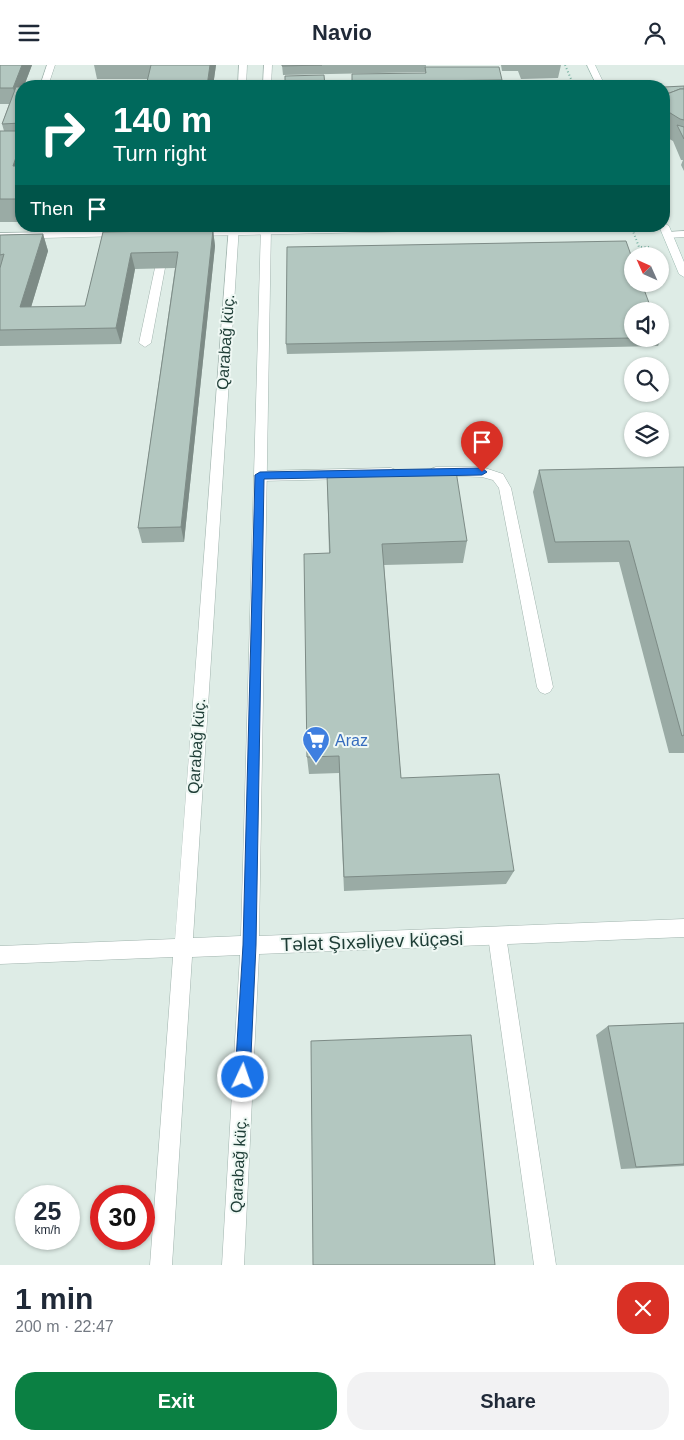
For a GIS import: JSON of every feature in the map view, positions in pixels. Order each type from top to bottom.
[{"type":"street","points":[[46,80],[51,65]]},
{"type":"street","points":[[242,80],[243,65]]},
{"type":"street","points":[[268,65],[268,80]]},
{"type":"street","points":[[591,65],[598,80]]},
{"type":"street","points":[[670,231],[684,234]]},
{"type":"street","points":[[183,233],[196,232]]},
{"type":"street","name":"Qarabağ küç.","points":[[161,1265],[234,232]]},
{"type":"street","name":"Qarabağ küç.","points":[[233,1265],[250,945],[265,232]]},
{"type":"street","points":[[667,232],[684,274]]},
{"type":"street","points":[[0,236],[127,234]]},
{"type":"street","points":[[145,343],[160,268]]},
{"type":"street","points":[[424,473],[482,472],[498,477],[505,488],[545,687]]},
{"type":"street","points":[[260,475],[404,473]]},
{"type":"street","name":"Tələt Şıxəliyev küçəsi","points":[[0,955],[684,928]]},
{"type":"street","points":[[497,936],[545,1265]]},
{"type":"path","points":[[565,65],[571,80]]},
{"type":"building","points":[[0,65],[22,65],[13,88],[0,88]]},
{"type":"building","points":[[151,65],[210,65],[208,80],[147,80]]},
{"type":"building","points":[[282,65],[322,65],[282,66]]},
{"type":"building","points":[[425,67],[499,67],[502,80],[352,80],[352,74],[426,73]]},
{"type":"building","points":[[324,75],[324,80],[285,80],[285,76]]},
{"type":"building","points":[[684,86],[684,89],[670,93],[670,87]]},
{"type":"building","points":[[684,89],[684,120],[670,113],[670,93]]},
{"type":"building","points":[[15,90],[15,123],[2,124]]},
{"type":"building","points":[[677,125],[684,127],[684,139]]},
{"type":"building","points":[[0,131],[15,131],[15,160],[13,166],[15,166],[15,199],[0,199]]},
{"type":"building","points":[[103,232],[213,232],[181,527],[138,528],[178,252],[131,253],[116,328],[0,330],[0,268],[4,254],[0,255],[0,235],[43,234],[20,307],[85,306]]},
{"type":"building","points":[[626,241],[628,247],[624,247],[624,293],[645,293],[649,302],[624,302],[624,338],[286,344],[287,247]]},
{"type":"building","points":[[684,467],[684,735],[682,736],[629,541],[555,542],[539,470]]},
{"type":"building","points":[[456,471],[467,541],[382,544],[401,778],[499,774],[514,871],[344,877],[339,756],[307,757],[304,554],[330,553],[327,475]]},
{"type":"building","points":[[684,1023],[684,1164],[636,1167],[608,1026]]},
{"type":"building","points":[[471,1035],[495,1265],[313,1265],[311,1041]]},
{"type":"place","name":"Araz","points":[[316,764]]},
{"type":"route","points":[[243,1077],[250,945],[260,475],[482,472]]}]
